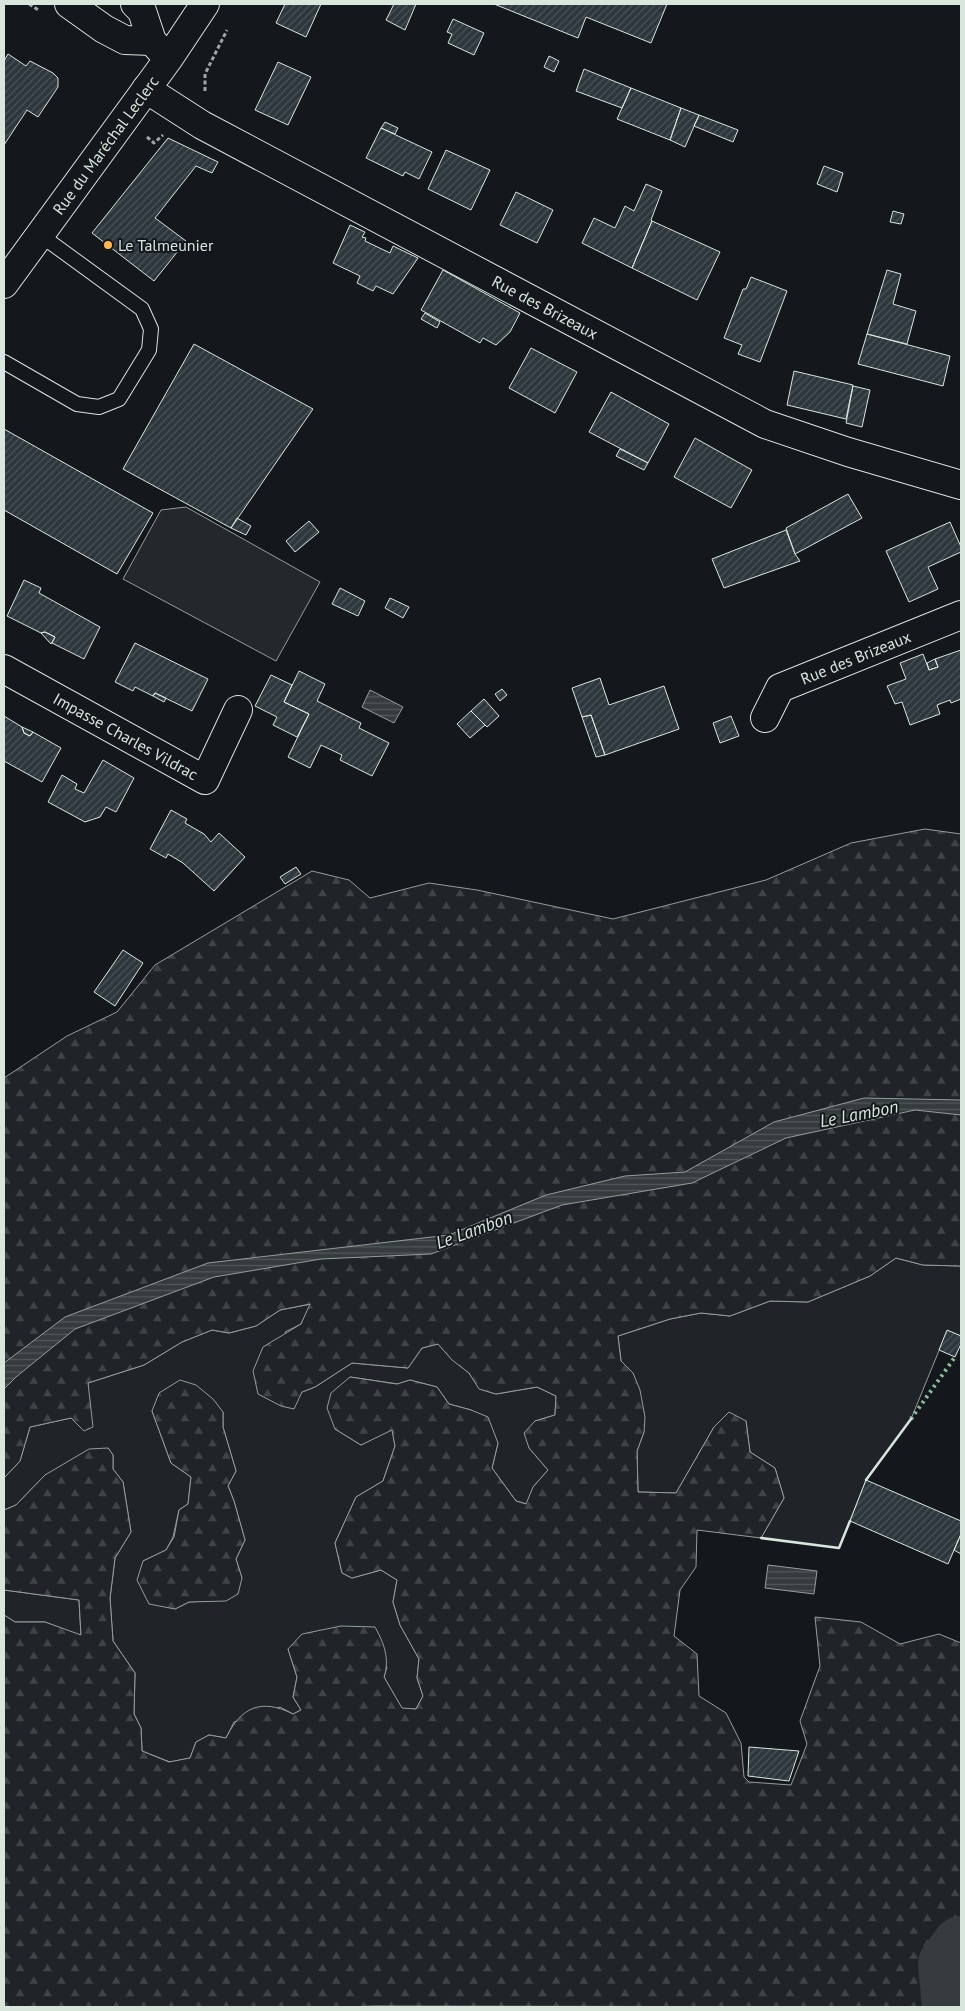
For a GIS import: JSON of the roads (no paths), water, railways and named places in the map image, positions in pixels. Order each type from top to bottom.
[{"type":"street","points":[[69,4],[104,29],[126,40],[160,50]]},
{"type":"street","points":[[135,4],[142,11],[160,50]]},
{"type":"street","name":"Rue du Maréchal Leclerc","points":[[4,284],[146,89],[160,50],[205,4]]},
{"type":"street","name":"Rue des Brizeaux","points":[[146,89],[202,125],[765,424],[848,452],[961,485]]},
{"type":"street","name":"Rue des Brizeaux","points":[[766,718],[780,688],[961,615]]},
{"type":"street","name":"Impasse Charles Vildrac","points":[[4,669],[205,780],[238,710]]},
{"type":"lane","points":[[4,362],[77,404],[99,407],[119,399],[148,350],[151,329],[142,309],[39,234]]},
{"type":"water","points":[[370,690],[403,707],[394,723],[362,707]]},
{"type":"water","points":[[864,1098],[961,1100],[961,1115],[915,1110],[786,1138],[692,1183],[562,1205],[431,1254],[321,1259],[214,1277],[75,1329],[4,1389],[4,1363],[65,1317],[208,1263],[449,1235],[546,1195],[625,1176],[685,1172],[774,1122]]},
{"type":"water","points":[[768,1565],[817,1571],[814,1594],[765,1588]]},
{"type":"water","points":[[961,1915],[961,1966],[949,1981],[927,1977]]},
{"type":"waterway","name":"Le Lambon","points":[[951,2007],[947,1964],[961,1945]]},
{"type":"place","name":"Le Talmeunier","points":[[108,245]]}]
